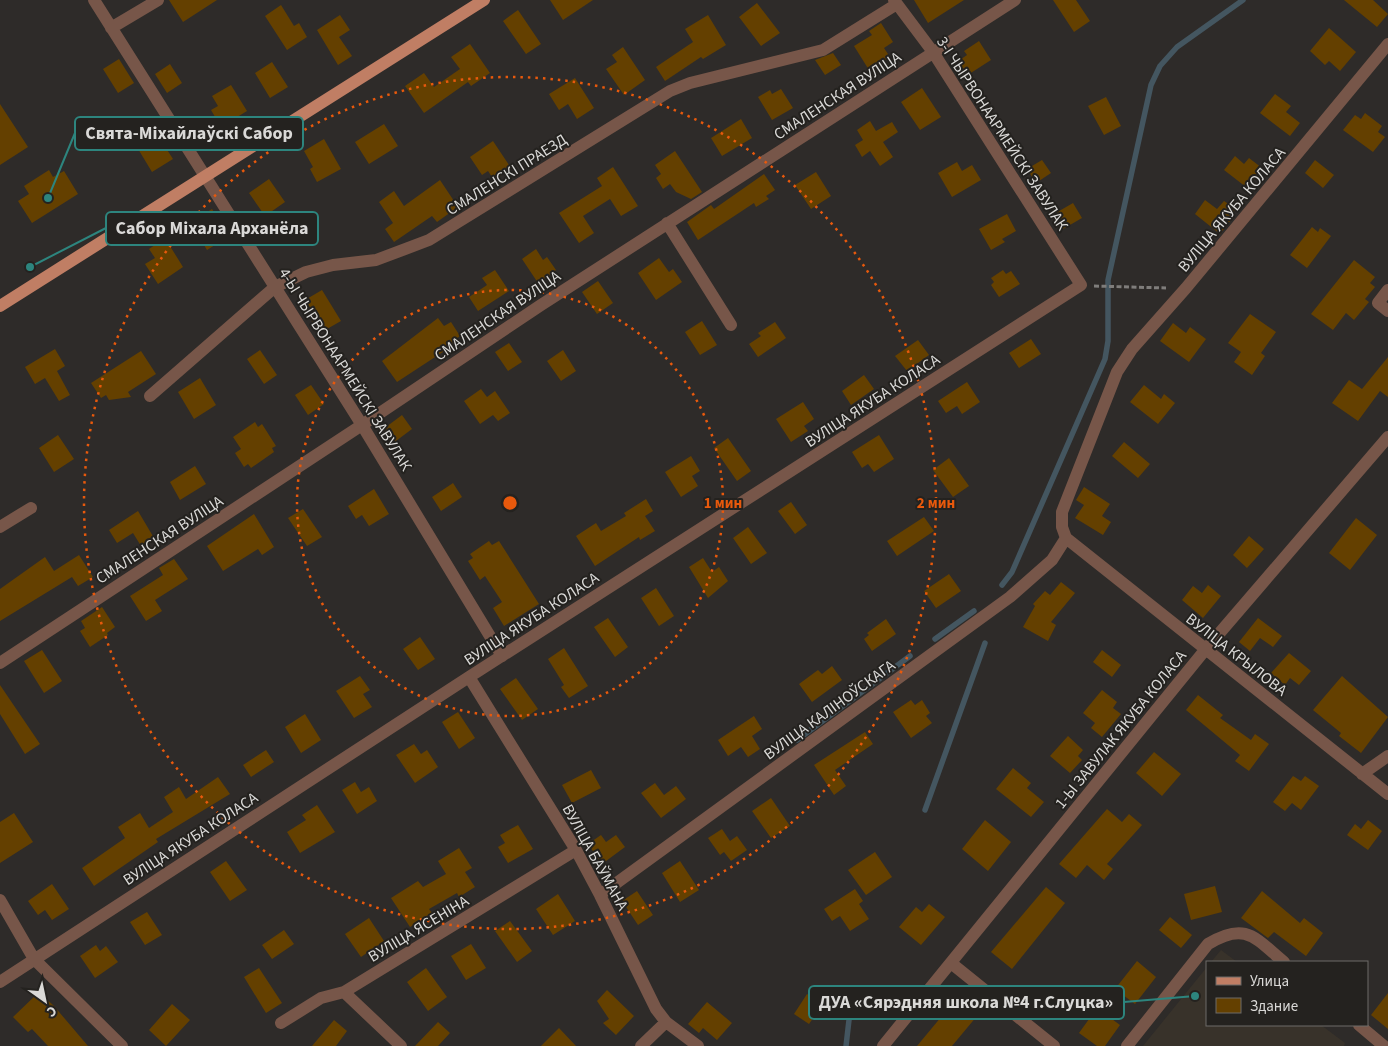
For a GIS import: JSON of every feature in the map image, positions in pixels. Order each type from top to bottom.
[{"type":"main road","points":[[0,306],[484,0]]},
{"type":"street","name":"4-Ы ЧЫРВОНААРМЕЙСКІ ЗАВУЛАК","points":[[94,0],[362,425],[502,656]]},
{"type":"street","points":[[111,28],[158,0]]},
{"type":"street","name":"СМАЛЕНСКАЯ ВУЛІЦА","points":[[0,663],[541,305],[1015,0]]},
{"type":"street","name":"3-І ЧЫРВОНААРМЕЙСКІ ЗАВУЛАК","points":[[896,2],[933,52],[1081,285]]},
{"type":"street","name":"СМАЛЕНСКІ ПРАЕЗД","points":[[150,396],[275,287],[306,272],[333,265],[376,260],[411,248],[450,229],[670,91],[690,82],[823,50],[896,2]]},
{"type":"street","name":"ВУЛІЦА ЯКУБА КОЛАСА","points":[[1066,538],[1062,527],[1062,512],[1117,372],[1132,349],[1186,288],[1388,44]]},
{"type":"street","points":[[668,223],[731,325]]},
{"type":"street","name":"ВУЛІЦА ЯКУБА КОЛАСА","points":[[0,982],[502,656],[1081,285]]},
{"type":"street","points":[[1388,290],[1378,303],[1388,312]]},
{"type":"street","name":"1-Ы ЗАВУЛАК ЯКУБА КОЛАСА","points":[[883,1046],[1205,650],[1388,437]]},
{"type":"street","points":[[0,527],[30,508]]},
{"type":"street","name":"ВУЛІЦА КРЫЛОВА","points":[[1066,538],[1388,794]]},
{"type":"street","name":"ВУЛІЦА КАЛІНОЎСКАГА","points":[[600,895],[1010,597],[1033,579],[1052,560],[1066,538]]},
{"type":"street","name":"ВУЛІЦА БАЎМАНА","points":[[470,677],[576,850],[647,992],[666,1022],[698,1046]]},
{"type":"street","points":[[1362,774],[1388,756]]},
{"type":"street","name":"ВУЛІЦА ЯСЕНІНА","points":[[281,1023],[321,998],[344,992],[576,850]]},
{"type":"street","points":[[0,900],[34,959],[122,1046]]},
{"type":"street","points":[[1127,1046],[1208,944],[1225,934],[1240,932],[1254,937],[1283,961]]},
{"type":"street","points":[[951,963],[1054,1046]]},
{"type":"street","points":[[344,992],[401,1046]]},
{"type":"street","points":[[641,1046],[666,1022]]},
{"type":"street","points":[[1360,1026],[1384,1046]]},
{"type":"path","points":[[1099,287],[1186,288]]},
{"type":"shaded area","points":[[1221,950],[1236,961],[1212,961]]},
{"type":"shaded area","points":[[1206,968],[1206,1026],[1322,1026],[1345,1043],[1344,1046],[1143,1046]]},
{"type":"building","points":[[169,0],[217,0],[183,22]]},
{"type":"building","points":[[550,0],[593,0],[563,20]]},
{"type":"building","points":[[914,0],[964,0],[928,23]]},
{"type":"building","points":[[1053,0],[1076,0],[1090,21],[1074,32]]},
{"type":"building","points":[[1344,0],[1373,0],[1388,14],[1377,27]]},
{"type":"building","points":[[757,3],[780,33],[761,46],[739,17]]},
{"type":"building","points":[[281,5],[294,26],[299,23],[307,37],[287,50],[265,16]]},
{"type":"building","points":[[518,10],[541,44],[526,54],[503,21]]},
{"type":"building","points":[[340,15],[350,30],[339,37],[352,56],[338,65],[317,30]]},
{"type":"building","points":[[708,15],[726,45],[703,59],[701,57],[665,81],[656,67],[693,42],[685,29]]},
{"type":"building","points":[[881,23],[893,42],[884,48],[890,57],[869,70],[854,46],[872,35],[869,31]]},
{"type":"building","points":[[1329,28],[1356,52],[1340,71],[1329,61],[1325,65],[1310,51]]},
{"type":"building","points":[[979,41],[991,60],[963,78],[954,64],[967,55],[964,51]]},
{"type":"building","points":[[470,44],[490,73],[471,86],[468,82],[424,113],[405,86],[424,73],[434,87],[460,69],[451,57]]},
{"type":"building","points":[[623,47],[645,80],[624,95],[606,69],[617,62],[612,55]]},
{"type":"building","points":[[833,53],[841,65],[825,75],[815,60]]},
{"type":"building","points":[[119,59],[134,83],[118,93],[103,69]]},
{"type":"building","points":[[272,62],[288,87],[270,98],[255,73]]},
{"type":"building","points":[[170,64],[182,83],[167,93],[155,74]]},
{"type":"building","points":[[575,78],[594,108],[577,119],[568,104],[559,110],[549,94]]},
{"type":"building","points":[[231,85],[247,111],[221,127],[211,110],[218,106],[212,96]]},
{"type":"building","points":[[922,88],[941,117],[920,130],[901,102]]},
{"type":"building","points":[[781,89],[793,108],[772,120],[758,97],[770,90],[772,94]]},
{"type":"building","points":[[1275,94],[1291,106],[1286,112],[1300,123],[1290,136],[1260,113]]},
{"type":"building","points":[[1106,97],[1121,126],[1104,135],[1088,106]]},
{"type":"building","points":[[0,104],[28,147],[0,165]]},
{"type":"building","points":[[1365,113],[1382,126],[1378,132],[1385,137],[1373,152],[1343,130],[1355,115],[1361,119]]},
{"type":"building","points":[[146,117],[173,159],[152,172],[126,129]]},
{"type":"building","points":[[741,119],[752,138],[722,156],[711,138]]},
{"type":"building","points":[[870,121],[876,131],[892,122],[898,132],[883,142],[893,157],[880,166],[870,151],[862,157],[855,145],[863,140],[857,130]]},
{"type":"building","points":[[384,124],[398,146],[369,164],[355,142]]},
{"type":"building","points":[[324,139],[341,169],[317,182],[310,169],[313,167],[304,151]]},
{"type":"building","points":[[493,141],[511,168],[494,180],[488,171],[482,175],[470,157]]},
{"type":"building","points":[[675,151],[702,192],[691,199],[676,192],[670,184],[663,189],[656,178],[661,174],[655,165]]},
{"type":"building","points":[[1235,156],[1244,164],[1249,158],[1262,168],[1246,187],[1224,170]]},
{"type":"building","points":[[1042,160],[1051,173],[1036,183],[1027,169]]},
{"type":"building","points":[[1315,160],[1334,175],[1323,188],[1305,173]]},
{"type":"building","points":[[957,162],[962,171],[972,165],[981,180],[952,197],[938,173]]},
{"type":"building","points":[[613,167],[638,206],[621,216],[610,199],[583,216],[594,233],[579,243],[559,213],[602,186],[597,178]]},
{"type":"building","points":[[49,170],[53,177],[64,171],[78,194],[32,223],[18,201],[29,194],[24,186]]},
{"type":"building","points":[[816,172],[831,196],[811,209],[795,185]]},
{"type":"building","points":[[764,174],[775,190],[766,196],[769,199],[756,207],[754,203],[698,240],[687,222],[711,205],[714,209]]},
{"type":"building","points":[[269,179],[285,202],[265,216],[249,193]]},
{"type":"building","points":[[440,180],[458,207],[437,222],[432,216],[394,242],[385,229],[393,223],[379,202],[394,191],[404,206]]},
{"type":"building","points":[[1205,200],[1217,209],[1224,201],[1236,209],[1229,218],[1231,220],[1220,234],[1195,214]]},
{"type":"building","points":[[1073,203],[1082,218],[1063,229],[1054,214]]},
{"type":"building","points":[[212,209],[229,236],[207,250],[198,235],[202,233],[194,220]]},
{"type":"building","points":[[1007,214],[1016,231],[1002,239],[1005,242],[991,250],[979,229]]},
{"type":"building","points":[[1312,227],[1318,232],[1320,228],[1331,236],[1307,268],[1290,255]]},
{"type":"building","points":[[165,238],[183,267],[158,284],[145,264],[155,258],[149,249]]},
{"type":"building","points":[[536,249],[543,260],[547,257],[556,270],[538,283],[522,259]]},
{"type":"building","points":[[659,258],[669,272],[673,269],[682,282],[656,300],[638,273]]},
{"type":"building","points":[[1354,260],[1375,277],[1370,283],[1375,287],[1365,299],[1369,302],[1354,320],[1346,313],[1333,330],[1311,314]]},
{"type":"building","points":[[495,270],[509,291],[478,311],[469,297],[487,285],[482,278]]},
{"type":"building","points":[[1003,270],[1006,274],[1011,271],[1020,284],[999,297],[991,285],[994,282],[991,278]]},
{"type":"building","points":[[598,281],[613,303],[597,314],[582,292]]},
{"type":"building","points":[[322,290],[341,321],[327,329],[325,326],[318,331],[311,319],[316,316],[305,300]]},
{"type":"building","points":[[1250,314],[1276,332],[1261,353],[1265,356],[1252,375],[1234,362],[1241,352],[1228,343]]},
{"type":"building","points":[[438,318],[444,326],[451,322],[460,336],[453,341],[455,344],[397,382],[382,361]]},
{"type":"building","points":[[702,321],[717,345],[700,355],[685,332]]},
{"type":"building","points":[[775,322],[786,338],[758,357],[749,344],[761,336],[758,333]]},
{"type":"building","points":[[1173,323],[1186,333],[1190,327],[1206,339],[1189,362],[1160,341]]},
{"type":"building","points":[[1031,339],[1041,354],[1019,368],[1009,353]]},
{"type":"building","points":[[918,340],[929,355],[907,371],[895,356]]},
{"type":"building","points":[[509,343],[522,362],[508,371],[495,352]]},
{"type":"building","points":[[55,349],[65,366],[57,371],[70,395],[59,401],[45,378],[35,384],[25,367]]},
{"type":"building","points":[[260,350],[277,375],[264,384],[247,359]]},
{"type":"building","points":[[563,350],[576,371],[561,381],[547,361]]},
{"type":"building","points":[[141,351],[156,374],[128,392],[131,397],[109,400],[106,395],[101,398],[91,383]]},
{"type":"building","points":[[1388,357],[1388,397],[1380,391],[1358,421],[1332,403],[1349,380],[1362,389]]},
{"type":"building","points":[[864,375],[874,389],[851,405],[842,391]]},
{"type":"building","points":[[200,378],[216,405],[194,419],[178,392]]},
{"type":"building","points":[[967,382],[980,402],[962,414],[957,406],[946,413],[938,401]]},
{"type":"building","points":[[311,385],[324,404],[308,415],[295,395]]},
{"type":"building","points":[[1144,385],[1161,399],[1164,394],[1175,403],[1158,424],[1130,402]]},
{"type":"building","points":[[481,389],[487,397],[495,391],[510,413],[498,421],[493,415],[480,424],[464,401]]},
{"type":"building","points":[[803,402],[814,419],[804,426],[808,431],[791,442],[776,419]]},
{"type":"building","points":[[402,415],[412,429],[392,444],[382,430]]},
{"type":"building","points":[[255,422],[258,427],[262,424],[276,446],[272,448],[274,452],[251,468],[248,464],[244,467],[235,453],[241,449],[233,437]]},
{"type":"building","points":[[58,435],[74,459],[54,472],[39,448]]},
{"type":"building","points":[[879,435],[894,459],[874,472],[868,464],[862,468],[852,452]]},
{"type":"building","points":[[728,438],[751,471],[737,481],[714,448]]},
{"type":"building","points":[[1124,442],[1150,464],[1138,478],[1112,456]]},
{"type":"building","points":[[691,456],[700,471],[692,476],[698,486],[681,497],[665,472]]},
{"type":"building","points":[[949,458],[969,486],[953,497],[933,470]]},
{"type":"building","points":[[195,466],[206,484],[180,500],[170,482]]},
{"type":"building","points":[[453,483],[462,497],[441,511],[432,497]]},
{"type":"building","points":[[1084,487],[1110,504],[1102,516],[1111,522],[1103,535],[1075,518],[1084,505],[1076,500]]},
{"type":"building","points":[[374,489],[389,514],[369,526],[362,515],[356,519],[348,506]]},
{"type":"building","points":[[646,499],[653,511],[645,516],[655,531],[640,540],[639,537],[595,566],[576,536],[596,523],[601,531],[626,516],[624,513]]},
{"type":"building","points":[[791,502],[807,525],[795,534],[778,511]]},
{"type":"building","points":[[303,509],[322,537],[307,546],[288,518]]},
{"type":"building","points":[[138,511],[154,538],[141,546],[133,533],[117,543],[109,530]]},
{"type":"building","points":[[254,514],[274,547],[262,555],[258,549],[223,571],[207,546]]},
{"type":"building","points":[[924,517],[934,531],[897,556],[887,541]]},
{"type":"building","points":[[1356,518],[1377,535],[1350,570],[1329,553]]},
{"type":"building","points":[[748,527],[767,553],[751,564],[733,538]]},
{"type":"building","points":[[1249,536],[1264,549],[1247,568],[1233,555]]},
{"type":"building","points":[[489,541],[492,545],[499,541],[539,604],[504,626],[493,608],[502,602],[485,576],[480,580],[468,561],[473,558],[470,554]]},
{"type":"building","points":[[79,555],[93,577],[78,586],[72,577],[0,621],[0,589],[45,557],[54,571]]},
{"type":"building","points":[[703,558],[712,572],[719,567],[728,581],[708,598],[689,567]]},
{"type":"building","points":[[174,559],[188,579],[155,600],[162,611],[146,621],[130,596],[163,575],[159,568]]},
{"type":"building","points":[[949,574],[961,591],[936,608],[924,591]]},
{"type":"building","points":[[1061,582],[1075,593],[1051,622],[1056,625],[1048,641],[1023,627],[1035,606],[1033,604],[1045,591],[1050,595]]},
{"type":"building","points":[[1208,585],[1221,596],[1203,618],[1182,600],[1193,586],[1202,593]]},
{"type":"building","points":[[656,588],[674,616],[659,626],[641,598]]},
{"type":"building","points":[[102,607],[115,627],[107,633],[108,635],[90,647],[80,631],[85,628],[81,621]]},
{"type":"building","points":[[608,618],[628,647],[615,657],[594,627]]},
{"type":"building","points":[[1258,618],[1282,636],[1273,647],[1260,638],[1250,651],[1239,642]]},
{"type":"building","points":[[886,619],[896,634],[872,651],[864,639],[869,635],[867,633]]},
{"type":"building","points":[[420,637],[435,659],[418,670],[403,649]]},
{"type":"building","points":[[564,648],[588,686],[569,698],[561,687],[564,685],[548,659]]},
{"type":"building","points":[[42,650],[62,681],[44,693],[24,661]]},
{"type":"building","points":[[1102,650],[1121,665],[1112,677],[1093,662]]},
{"type":"building","points":[[1289,653],[1311,671],[1299,685],[1290,678],[1285,685],[1271,673]]},
{"type":"building","points":[[832,666],[842,680],[812,702],[799,684],[818,670],[822,674]]},
{"type":"building","points":[[360,676],[370,690],[363,694],[372,707],[354,718],[336,691]]},
{"type":"building","points":[[1342,676],[1388,717],[1361,753],[1339,736],[1341,733],[1313,710]]},
{"type":"building","points":[[516,678],[538,709],[522,720],[500,689]]},
{"type":"building","points":[[0,685],[40,744],[25,754],[0,714]]},
{"type":"building","points":[[1102,690],[1117,702],[1113,708],[1121,714],[1102,737],[1091,728],[1095,723],[1083,713]]},
{"type":"building","points":[[1198,695],[1223,715],[1220,718],[1251,740],[1255,734],[1269,744],[1249,771],[1235,761],[1240,755],[1186,710]]},
{"type":"building","points":[[911,700],[915,705],[922,700],[930,713],[926,716],[932,723],[911,738],[893,712]]},
{"type":"building","points":[[458,712],[475,738],[459,749],[442,722]]},
{"type":"building","points":[[305,714],[321,740],[301,753],[285,727]]},
{"type":"building","points":[[754,716],[762,729],[752,736],[760,749],[748,757],[741,747],[728,756],[718,740]]},
{"type":"building","points":[[865,732],[873,744],[835,770],[846,786],[834,795],[814,765]]},
{"type":"building","points":[[1068,736],[1083,750],[1078,756],[1082,760],[1070,773],[1050,756]]},
{"type":"building","points":[[414,744],[421,754],[427,750],[438,767],[415,783],[396,755]]},
{"type":"building","points":[[266,750],[274,762],[251,777],[243,765]]},
{"type":"building","points":[[1154,752],[1181,774],[1162,796],[1136,773]]},
{"type":"building","points":[[1013,768],[1031,783],[1027,788],[1044,802],[1031,817],[996,789]]},
{"type":"building","points":[[591,770],[601,788],[572,803],[562,785]]},
{"type":"building","points":[[1293,776],[1301,781],[1305,776],[1319,786],[1301,810],[1292,803],[1285,811],[1273,802]]},
{"type":"building","points":[[218,777],[230,794],[156,839],[158,842],[94,886],[82,868],[125,838],[118,827],[140,813],[149,828],[173,812],[164,797],[179,787],[186,799]]},
{"type":"building","points":[[355,782],[361,792],[369,787],[377,801],[357,814],[342,790]]},
{"type":"building","points":[[655,783],[664,795],[676,786],[686,799],[661,818],[641,793]]},
{"type":"building","points":[[771,798],[790,826],[771,838],[752,811]]},
{"type":"building","points":[[317,805],[335,832],[300,853],[287,832],[306,820],[302,815]]},
{"type":"building","points":[[1107,809],[1122,822],[1129,814],[1142,825],[1107,864],[1113,869],[1104,880],[1087,865],[1076,878],[1059,864]]},
{"type":"building","points":[[14,813],[33,842],[0,863],[0,822]]},
{"type":"building","points":[[985,820],[1011,842],[988,871],[962,849]]},
{"type":"building","points":[[1368,820],[1382,831],[1368,850],[1347,835],[1355,824],[1361,829]]},
{"type":"building","points":[[518,825],[533,849],[508,863],[498,847],[505,843],[500,835]]},
{"type":"building","points":[[722,829],[730,841],[737,836],[747,850],[731,861],[724,852],[720,855],[708,838]]},
{"type":"building","points":[[601,835],[606,842],[616,835],[625,847],[602,864],[588,844]]},
{"type":"building","points":[[459,848],[472,868],[465,872],[475,887],[459,897],[457,893],[429,909],[432,913],[410,927],[391,898],[418,881],[423,887],[446,874],[438,861]]},
{"type":"building","points":[[875,852],[892,877],[866,895],[848,870]]},
{"type":"building","points":[[226,861],[247,890],[230,901],[210,872]]},
{"type":"building","points":[[680,861],[699,890],[680,902],[662,873]]},
{"type":"building","points":[[52,884],[69,909],[52,920],[45,910],[38,915],[28,901]]},
{"type":"building","points":[[1215,886],[1222,912],[1191,920],[1184,894]]},
{"type":"building","points":[[1046,887],[1065,903],[1012,969],[991,952]]},
{"type":"building","points":[[855,889],[863,901],[859,904],[869,919],[850,931],[840,916],[832,921],[824,909]]},
{"type":"building","points":[[637,891],[653,915],[638,925],[622,901]]},
{"type":"building","points":[[1262,891],[1300,923],[1304,918],[1323,933],[1306,956],[1274,932],[1268,938],[1241,918]]},
{"type":"building","points":[[558,894],[575,921],[553,935],[536,909]]},
{"type":"building","points":[[929,904],[945,917],[921,945],[899,927],[916,907],[922,912]]},
{"type":"building","points":[[147,912],[162,935],[145,945],[130,922]]},
{"type":"building","points":[[1170,917],[1192,935],[1181,948],[1159,930]]},
{"type":"building","points":[[369,918],[384,941],[361,957],[345,934]]},
{"type":"building","points":[[510,921],[532,951],[517,962],[495,931]]},
{"type":"building","points":[[284,930],[294,944],[272,959],[262,945]]},
{"type":"building","points":[[471,944],[486,968],[466,980],[451,956]]},
{"type":"building","points":[[96,945],[100,951],[106,946],[118,962],[95,978],[80,956]]},
{"type":"building","points":[[1137,961],[1156,977],[1135,1004],[1115,989]]},
{"type":"building","points":[[259,968],[282,1003],[266,1013],[244,977]]},
{"type":"building","points":[[426,968],[447,997],[428,1011],[407,982]]},
{"type":"building","points":[[607,990],[634,1016],[616,1035],[603,1023],[609,1019],[597,1001]]},
{"type":"building","points":[[39,992],[54,1006],[88,1046],[48,1046],[32,1029],[28,1032],[13,1017]]},
{"type":"building","points":[[961,993],[982,1010],[952,1046],[917,1046]]},
{"type":"building","points":[[1388,993],[1388,1029],[1371,1015]]},
{"type":"building","points":[[807,994],[820,1002],[820,1008],[809,1024],[794,1014]]},
{"type":"building","points":[[707,1002],[732,1023],[717,1040],[703,1028],[699,1033],[688,1024]]},
{"type":"building","points":[[172,1004],[190,1020],[166,1046],[149,1030]]},
{"type":"building","points":[[1097,1008],[1120,1025],[1105,1046],[1097,1046],[1079,1033]]},
{"type":"building","points":[[334,1020],[347,1031],[336,1046],[312,1046]]},
{"type":"building","points":[[438,1022],[450,1033],[438,1046],[415,1046]]},
{"type":"building","points":[[559,1028],[576,1046],[541,1046]]},
{"type":"waterway","points":[[1002,585],[1012,572],[1105,359],[1108,341],[1108,280],[1151,85],[1160,66],[1177,47],[1243,0]]},
{"type":"waterway","points":[[935,639],[974,611]]},
{"type":"waterway","points":[[925,810],[985,643]]},
{"type":"waterway","points":[[797,740],[910,656]]},
{"type":"waterway","points":[[846,1046],[849,1020]]},
{"type":"place","name":"Свята-Міхайлаўскі Сабор","points":[[48,198]]},
{"type":"place","name":"Сабор Міхала Арханёла","points":[[30,267]]},
{"type":"place","name":"ДУА «Сярэдняя школа №4 г.Слуцка»","points":[[1195,996]]}]
